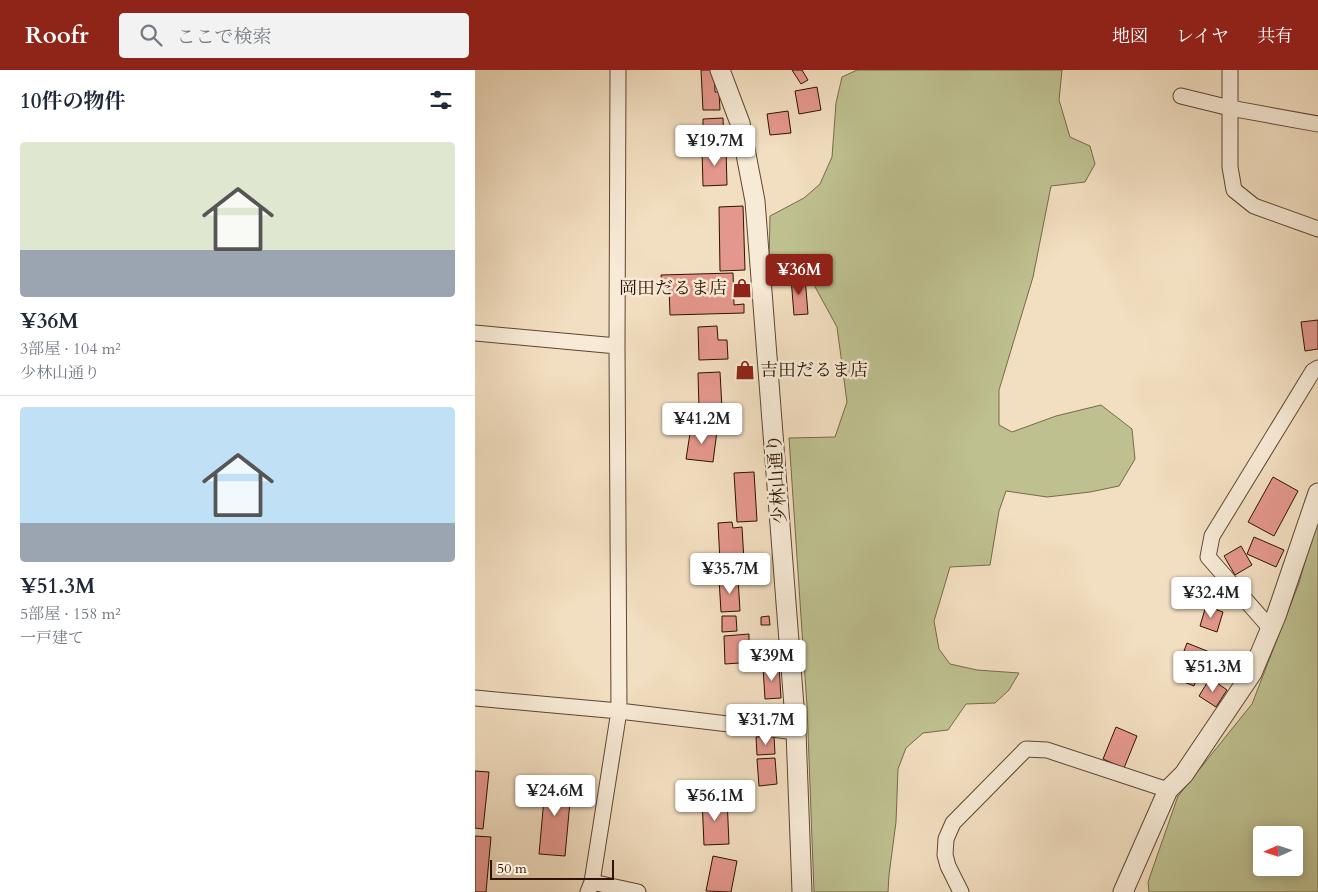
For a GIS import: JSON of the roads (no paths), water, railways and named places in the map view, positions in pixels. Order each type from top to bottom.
[{"type":"street","points":[[618,70],[619,711],[590,887],[638,892]]},
{"type":"street","name":"少林山通り","points":[[720,70],[740,123],[755,201],[796,732],[802,892]]},
{"type":"street","points":[[1230,70],[1230,167],[1234,190],[1255,206],[1318,229]]},
{"type":"street","points":[[1181,96],[1230,108],[1318,124]]},
{"type":"street","points":[[475,333],[617,346]]},
{"type":"street","points":[[1271,629],[1208,557],[1212,536],[1313,371],[1318,368]]},
{"type":"street","points":[[1123,892],[1168,790],[1184,774],[1252,673],[1271,629],[1318,493]]},
{"type":"street","points":[[475,698],[619,711],[796,732]]},
{"type":"street","points":[[961,892],[948,866],[945,855],[946,839],[953,823],[1026,749],[1047,750],[1168,790]]},
{"type":"place","name":"岡田だるま店","points":[[742,288]]},
{"type":"place","name":"吉田だるま店","points":[[745,370]]}]
